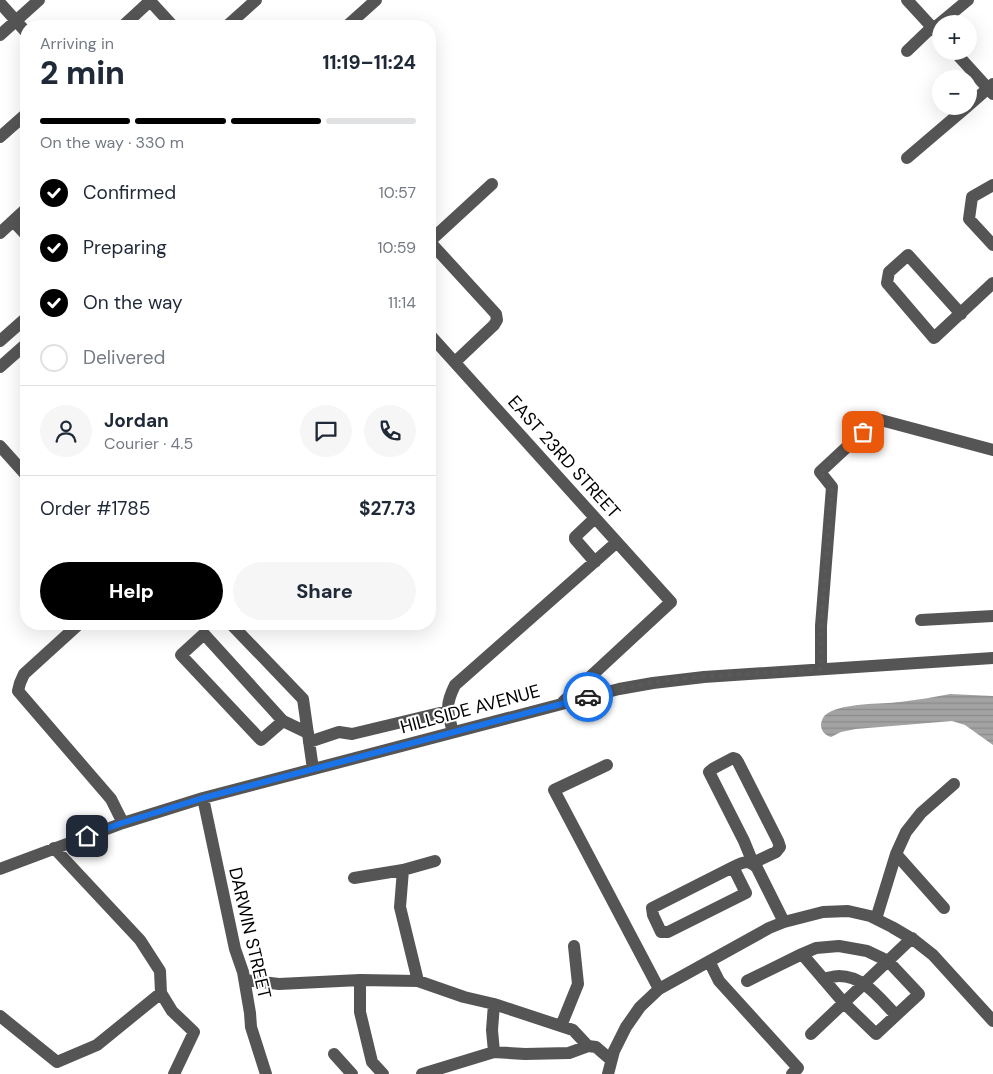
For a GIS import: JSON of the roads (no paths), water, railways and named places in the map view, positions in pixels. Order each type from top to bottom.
[{"type":"street","points":[[0,35],[39,0]]},
{"type":"street","points":[[234,20],[256,0]]},
{"type":"street","points":[[354,20],[376,0]]},
{"type":"street","points":[[907,0],[932,28]]},
{"type":"street","points":[[952,15],[968,0]]},
{"type":"street","points":[[130,20],[151,1],[168,20]]},
{"type":"street","points":[[0,3],[20,25]]},
{"type":"street","points":[[907,52],[932,33]]},
{"type":"street","points":[[963,60],[991,89],[977,99]]},
{"type":"street","points":[[907,158],[957,115]]},
{"type":"street","points":[[0,137],[20,119]]},
{"type":"street","points":[[436,235],[492,184]]},
{"type":"street","points":[[993,185],[972,197],[969,219],[993,245]]},
{"type":"street","points":[[0,233],[20,215]]},
{"type":"street","points":[[13,221],[20,229]]},
{"type":"street","points":[[436,248],[496,314],[497,320],[455,362]]},
{"type":"street","points":[[961,314],[908,255],[889,272],[887,283],[934,338],[961,314],[993,283]]},
{"type":"street","points":[[0,341],[20,325]]},
{"type":"street","name":"EAST 23RD STREET","points":[[436,341],[672,602],[561,704]]},
{"type":"street","points":[[0,367],[20,349]]},
{"type":"street","points":[[821,669],[821,626],[832,487],[820,472],[877,419],[993,450]]},
{"type":"street","points":[[0,446],[20,468]]},
{"type":"street","points":[[595,518],[575,536],[575,539],[595,562]]},
{"type":"street","points":[[453,732],[448,706],[455,685],[617,542]]},
{"type":"street","points":[[921,620],[993,616]]},
{"type":"street","points":[[72,630],[24,674],[18,691],[111,799],[122,823]]},
{"type":"street","points":[[237,630],[303,699],[313,769]]},
{"type":"street","points":[[283,721],[261,740],[181,654],[204,634],[283,721],[308,737],[340,732],[352,734],[448,711]]},
{"type":"street","name":"HILLSIDE AVENUE","points":[[0,869],[122,823],[203,798],[619,689],[704,677],[993,658]]},
{"type":"street","points":[[733,866],[746,894],[668,932],[661,932],[653,915],[652,908],[733,866],[743,861],[753,863],[776,852],[780,847],[736,758],[709,772],[753,863],[784,922]]},
{"type":"street","points":[[607,764],[554,790],[659,989]]},
{"type":"street","points":[[876,919],[896,854],[906,832],[921,814],[954,784]]},
{"type":"street","name":"DARWIN STREET","points":[[203,798],[235,949],[244,972],[251,1027],[266,1074]]},
{"type":"street","points":[[54,848],[140,940],[160,971],[160,993],[172,1010],[194,1032],[174,1074]]},
{"type":"street","points":[[896,854],[944,908]]},
{"type":"street","points":[[354,878],[403,870],[435,861]]},
{"type":"street","points":[[403,870],[400,907],[418,981]]},
{"type":"street","points":[[608,1074],[614,1050],[626,1027],[640,1008],[659,989],[769,928],[823,912],[848,911],[870,916],[912,938],[989,1007],[993,1021]]},
{"type":"street","points":[[811,1034],[912,938]]},
{"type":"street","points":[[561,1026],[578,984],[574,946]]},
{"type":"street","points":[[747,981],[802,954],[816,948],[839,946],[867,951],[888,961],[918,994],[876,1034],[844,1003],[802,954]]},
{"type":"street","points":[[708,961],[719,981],[798,1068],[792,1074]]},
{"type":"street","points":[[823,979],[839,976],[853,978],[864,983],[896,1015]]},
{"type":"street","points":[[244,980],[280,984],[360,980],[418,981],[573,1030],[588,1046]]},
{"type":"street","points":[[360,980],[360,1012],[372,1062],[383,1074]]},
{"type":"street","points":[[0,1016],[57,1062],[97,1045],[160,993]]},
{"type":"street","points":[[494,1004],[492,1030],[494,1052]]},
{"type":"street","points":[[422,1074],[494,1052],[525,1054],[569,1053],[588,1046],[596,1047],[612,1060]]},
{"type":"street","points":[[334,1054],[352,1074]]}]
